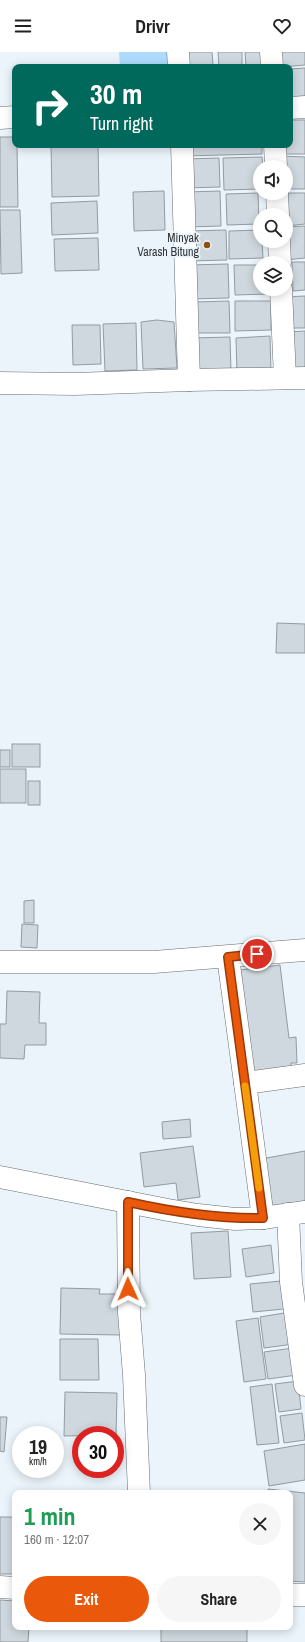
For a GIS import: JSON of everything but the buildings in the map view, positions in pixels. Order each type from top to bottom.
[{"type":"street","points":[[178,52],[179,64]]},
{"type":"street","points":[[271,52],[272,64]]},
{"type":"street","points":[[293,108],[305,107]]},
{"type":"street","points":[[0,118],[12,117]]},
{"type":"street","points":[[182,148],[189,380]]},
{"type":"street","points":[[275,148],[276,160]]},
{"type":"street","points":[[0,384],[75,384],[295,378],[282,296]]},
{"type":"street","points":[[0,962],[154,962],[305,950]]},
{"type":"street","points":[[228,957],[263,1218]]},
{"type":"street","points":[[244,1083],[305,1075]]},
{"type":"street","points":[[0,1177],[198,1215],[235,1219],[263,1218],[296,1213],[291,1282],[305,1385]]},
{"type":"street","points":[[128,1202],[128,1313],[134,1375],[139,1490]]},
{"type":"street","points":[[0,1587],[12,1588]]},
{"type":"street","points":[[293,1595],[305,1594]]},
{"type":"shaded area","points":[[119,52],[174,52],[175,64],[120,64]]},
{"type":"slow traffic","points":[[245,1086],[259,1188]]},
{"type":"place","name":"Minyak Varash Bitung","points":[[207,245]]},
{"type":"route","points":[[128,1289],[128,1202],[198,1215],[235,1219],[263,1218],[228,957],[257,954]]}]
